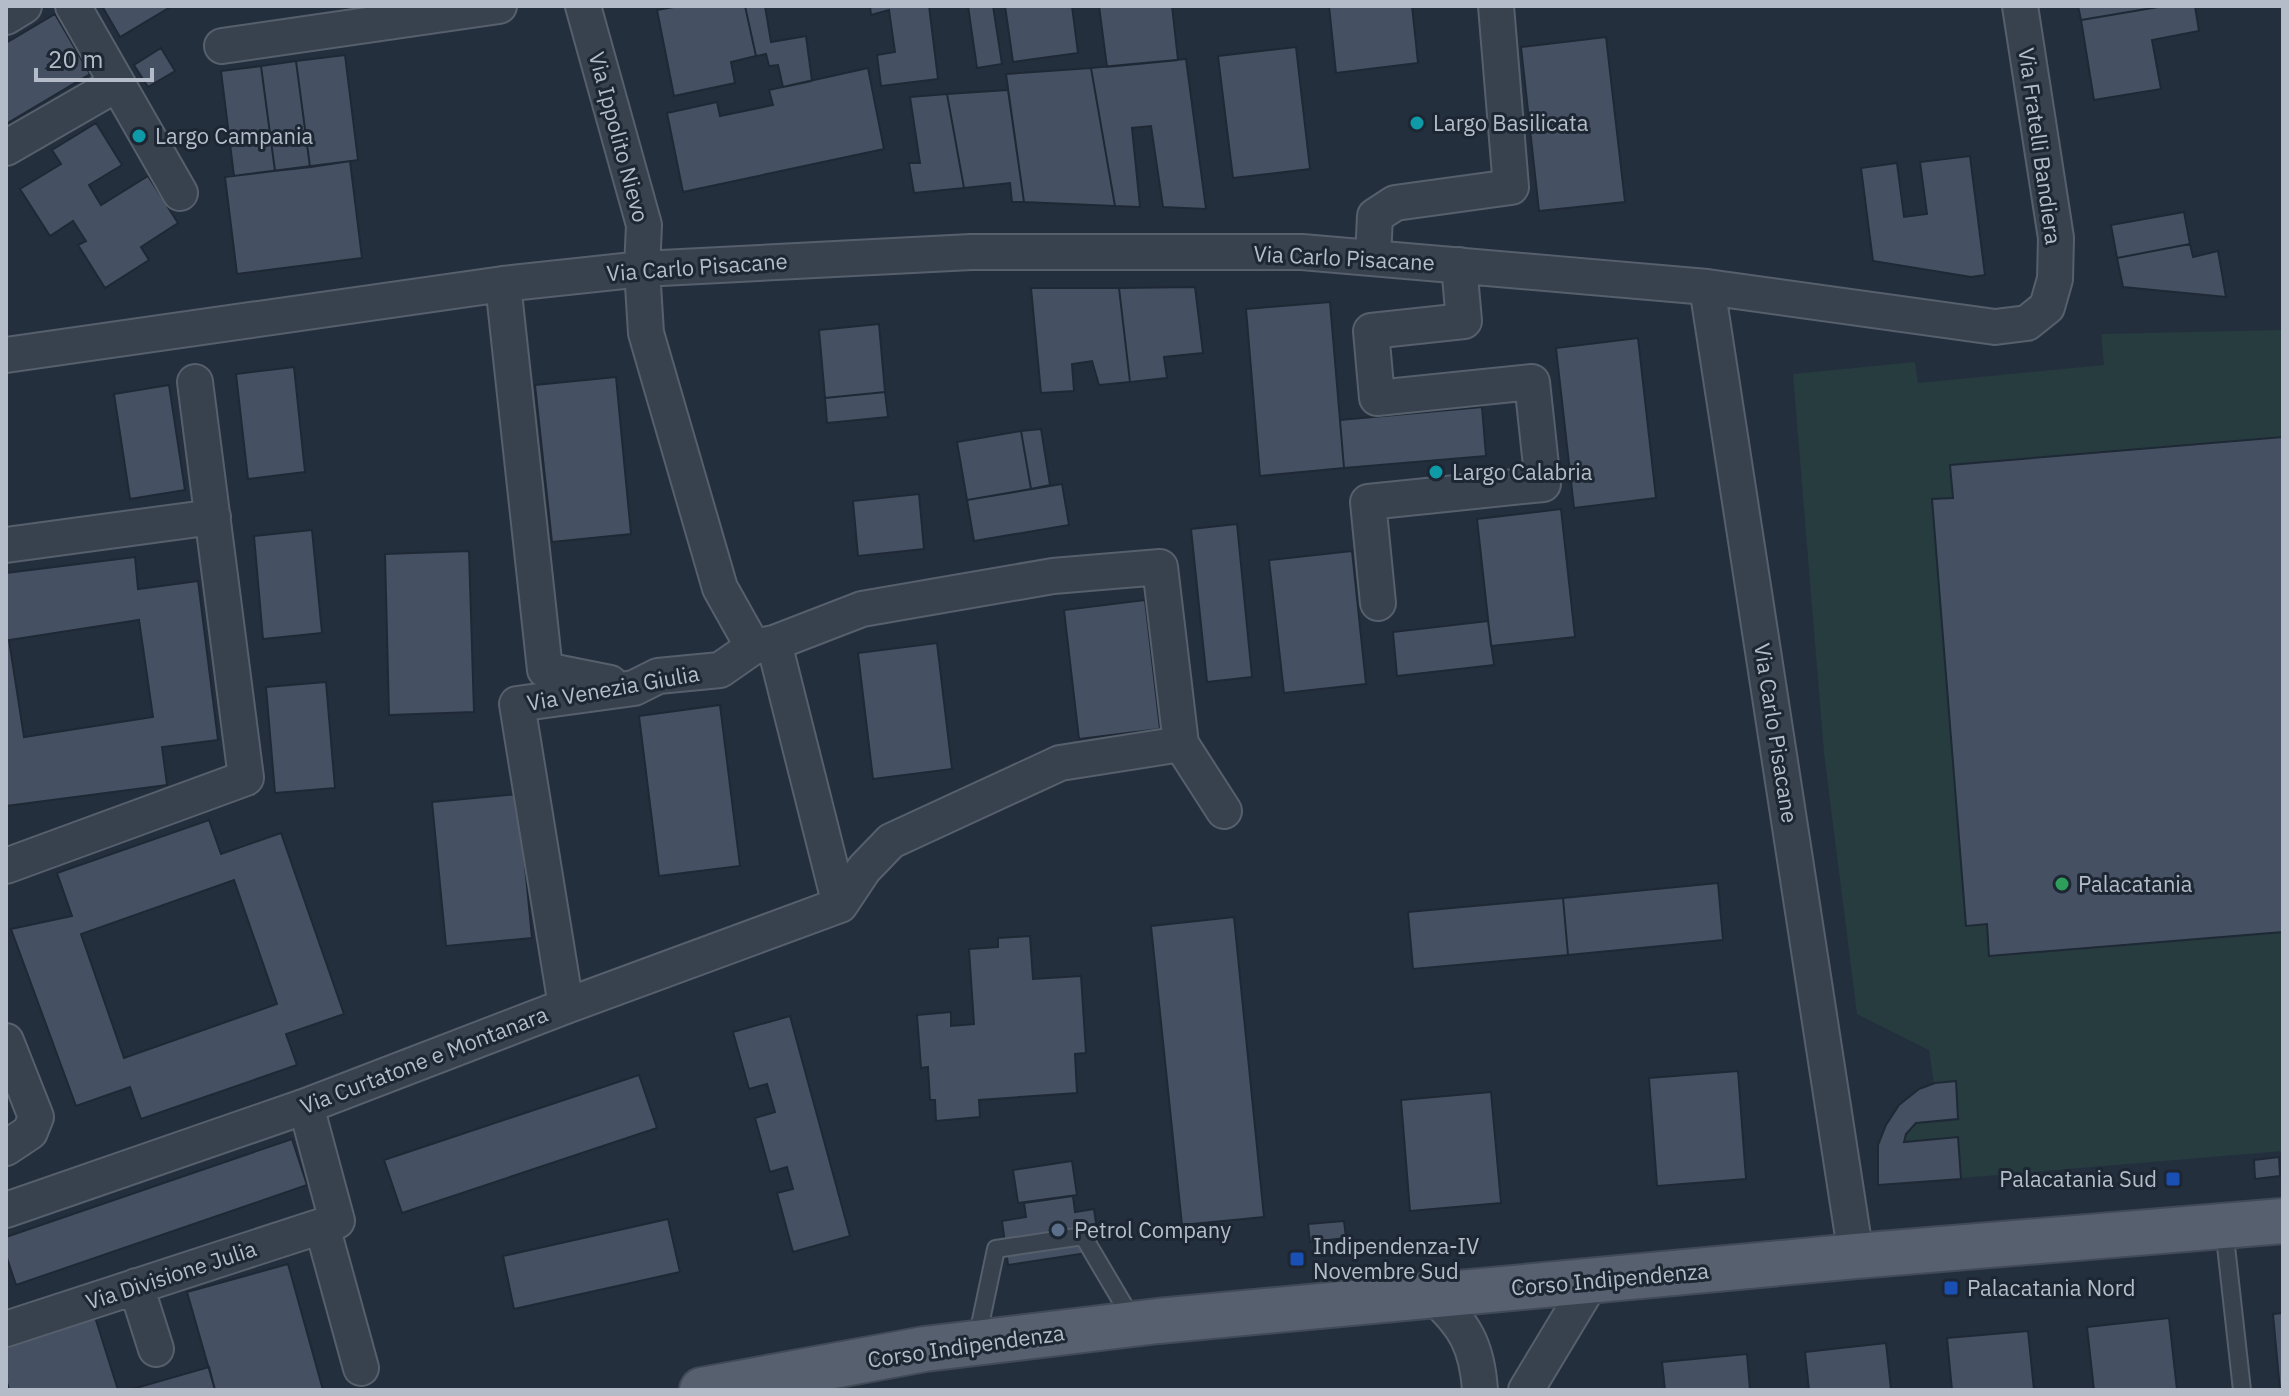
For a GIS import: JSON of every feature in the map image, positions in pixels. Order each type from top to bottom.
[{"type":"main road","name":"Corso Indipendenza","points":[[702,1390],[925,1349],[1135,1324],[1856,1256],[2283,1221]]},
{"type":"street","points":[[6,17],[24,6]]},
{"type":"street","points":[[73,6],[180,193]]},
{"type":"street","points":[[222,46],[499,6]]},
{"type":"street","name":"Via Ippolito Nievo","points":[[583,6],[644,225],[642,269]]},
{"type":"street","points":[[1373,258],[1375,216],[1395,203],[1511,187],[1496,6]]},
{"type":"street","name":"Via Fratelli Bandiera","points":[[1707,287],[1995,327],[2027,323],[2047,307],[2055,279],[2056,238],[2020,6]]},
{"type":"street","points":[[6,148],[117,84]]},
{"type":"street","name":"Via Carlo Pisacane","points":[[6,355],[503,284],[642,269],[971,252],[1302,252],[1707,287],[1856,1256]]},
{"type":"street","points":[[1378,603],[1368,502],[1543,484],[1532,382],[1377,398],[1371,331],[1464,321],[1459,265]]},
{"type":"street","points":[[642,269],[646,333],[715,573],[720,588],[763,645],[840,905]]},
{"type":"street","points":[[503,284],[545,670],[634,688]]},
{"type":"street","points":[[6,866],[246,778],[195,382]]},
{"type":"street","points":[[6,545],[213,517]]},
{"type":"street","name":"Via Venezia Giulia","points":[[566,1006],[517,704],[634,688],[658,676],[720,670],[763,645],[862,609],[1053,576],[1160,567],[1181,744]]},
{"type":"street","points":[[840,905],[864,869],[891,841],[1060,763],[1181,744],[1224,811]]},
{"type":"street","name":"Via Curtatone e Montanara","points":[[6,1210],[306,1106],[840,905]]},
{"type":"street","points":[[6,1041],[36,1117],[30,1132],[6,1148]]},
{"type":"street","points":[[306,1106],[361,1368]]},
{"type":"street","name":"Via Divisione Julia","points":[[6,1329],[329,1223]]},
{"type":"street","points":[[1526,1390],[1591,1282]]},
{"type":"street","points":[[136,1286],[156,1349]]},
{"type":"street","points":[[1433,1296],[1454,1315],[1470,1338],[1479,1370],[1480,1390]]},
{"type":"lane","points":[[2223,1226],[2242,1390]]},
{"type":"lane","points":[[976,1343],[996,1249],[1083,1236],[1135,1324]]},
{"type":"green space","name":"Palacatania","points":[[2283,330],[2283,1151],[1878,1185],[1880,1150],[1887,1123],[1904,1102],[1934,1083],[1929,1050],[1857,1014],[1824,753],[1793,374],[1915,362],[1918,383],[2104,365],[2101,334]]},
{"type":"building","points":[[102,6],[172,6],[120,37]]},
{"type":"building","points":[[679,6],[745,6],[756,56],[731,62],[735,83],[674,96],[657,10]]},
{"type":"building","points":[[745,6],[765,6],[771,42],[806,36],[812,81],[783,87],[778,65],[769,66],[766,54],[756,56]]},
{"type":"building","points":[[870,6],[929,6],[938,79],[881,86],[877,55],[895,52],[889,10],[871,15]]},
{"type":"building","points":[[968,6],[993,6],[1002,64],[977,68]]},
{"type":"building","points":[[1005,6],[1072,6],[1078,53],[1013,62]]},
{"type":"building","points":[[1099,6],[1172,6],[1178,60],[1107,67]]},
{"type":"building","points":[[1329,6],[1412,6],[1418,63],[1336,73]]},
{"type":"building","points":[[2078,6],[2164,6],[2081,20]]},
{"type":"building","points":[[2164,6],[2195,6],[2199,31],[2152,40],[2161,89],[2094,100],[2081,20]]},
{"type":"building","points":[[55,14],[90,74],[6,124],[6,43]]},
{"type":"building","points":[[1606,37],[1625,202],[1539,211],[1521,47]]},
{"type":"building","points":[[1296,47],[1310,169],[1233,178],[1218,56]]},
{"type":"building","points":[[161,48],[175,71],[148,87],[134,65]]},
{"type":"building","points":[[345,55],[358,160],[310,167],[296,61]]},
{"type":"building","points":[[1186,59],[1206,209],[1163,207],[1151,126],[1132,128],[1140,207],[1115,206],[1091,68]]},
{"type":"building","points":[[296,61],[310,167],[275,171],[261,66]]},
{"type":"building","points":[[261,66],[275,171],[234,176],[221,71]]},
{"type":"building","points":[[868,68],[884,149],[683,192],[667,113],[717,102],[720,116],[773,105],[769,90]]},
{"type":"building","points":[[1091,68],[1115,206],[1024,202],[1006,74]]},
{"type":"building","points":[[1008,90],[1024,202],[1012,202],[1010,183],[964,188],[947,94]]},
{"type":"building","points":[[947,94],[964,188],[914,193],[909,163],[920,163],[910,97]]},
{"type":"building","points":[[96,123],[122,165],[89,185],[101,205],[148,176],[178,223],[141,247],[149,260],[105,288],[78,245],[86,241],[73,221],[50,236],[20,189],[61,164],[52,150]]},
{"type":"building","points":[[1970,156],[1985,275],[1971,277],[1873,261],[1861,168],[1897,163],[1904,217],[1927,214],[1920,162]]},
{"type":"building","points":[[350,161],[362,258],[237,274],[225,177]]},
{"type":"building","points":[[2184,212],[2190,244],[2117,258],[2111,225]]},
{"type":"building","points":[[2190,244],[2193,257],[2218,251],[2226,297],[2123,287],[2117,258]]},
{"type":"building","points":[[1195,287],[1203,353],[1164,357],[1167,378],[1130,382],[1119,288]]},
{"type":"building","points":[[1031,288],[1119,288],[1130,382],[1099,385],[1092,361],[1072,364],[1074,391],[1041,393]]},
{"type":"building","points":[[1330,302],[1344,468],[1260,476],[1246,309]]},
{"type":"building","points":[[879,324],[885,392],[825,398],[819,330]]},
{"type":"building","points":[[1638,338],[1656,498],[1574,508],[1556,348]]},
{"type":"building","points":[[294,367],[305,472],[248,479],[236,374]]},
{"type":"building","points":[[616,377],[631,534],[552,542],[535,385]]},
{"type":"building","points":[[169,385],[185,490],[130,499],[114,394]]},
{"type":"building","points":[[885,392],[888,417],[827,423],[825,398]]},
{"type":"building","points":[[1482,407],[1486,456],[1344,468],[1340,420]]},
{"type":"building","points":[[1041,429],[1050,485],[1031,489],[1021,431]]},
{"type":"building","points":[[1021,431],[1031,489],[967,500],[957,442]]},
{"type":"building","points":[[2283,437],[2283,932],[1989,956],[1987,924],[1966,926],[1932,499],[1953,498],[1950,465]]},
{"type":"building","points":[[1062,484],[1069,525],[974,541],[967,500]]},
{"type":"building","points":[[919,494],[924,549],[858,556],[853,501]]},
{"type":"building","points":[[1561,509],[1575,637],[1491,646],[1477,519]]},
{"type":"building","points":[[1237,524],[1252,677],[1207,682],[1191,529]]},
{"type":"building","points":[[312,530],[322,633],[263,639],[254,536]]},
{"type":"building","points":[[469,551],[474,712],[389,715],[385,554]]},
{"type":"building","points":[[1352,551],[1366,684],[1284,693],[1269,560]]},
{"type":"building","points":[[135,557],[138,589],[198,581],[218,740],[162,747],[167,785],[6,806],[6,573]],"holes":[[[139,620],[153,717],[24,737],[9,640]]]},
{"type":"building","points":[[1145,600],[1160,729],[1079,739],[1064,610]]},
{"type":"building","points":[[1488,621],[1494,665],[1397,676],[1393,632]]},
{"type":"building","points":[[937,643],[952,769],[873,779],[858,653]]},
{"type":"building","points":[[326,682],[335,788],[275,793],[266,687]]},
{"type":"building","points":[[720,705],[740,866],[659,876],[639,716]]},
{"type":"building","points":[[518,794],[532,938],[446,946],[432,802]]},
{"type":"building","points":[[209,820],[221,854],[281,833],[344,1014],[286,1034],[297,1065],[141,1119],[130,1087],[76,1106],[11,929],[72,916],[57,873]],"holes":[[[234,880],[277,1004],[124,1058],[81,934]]]},
{"type":"building","points":[[1718,883],[1723,940],[1568,955],[1563,898]]},
{"type":"building","points":[[1563,898],[1568,955],[1413,969],[1408,912]]},
{"type":"building","points":[[1234,917],[1264,1217],[1182,1225],[1151,926]]},
{"type":"building","points":[[1030,936],[1033,979],[1081,976],[1086,1053],[1075,1054],[1077,1093],[979,1100],[980,1117],[936,1121],[935,1100],[930,1100],[928,1067],[921,1068],[917,1015],[951,1012],[951,1026],[974,1024],[969,949],[998,947],[998,938]]},
{"type":"building","points":[[790,1016],[850,1236],[793,1252],[777,1193],[793,1189],[787,1167],[770,1172],[755,1118],[775,1112],[767,1084],[749,1089],[733,1032]]},
{"type":"building","points":[[1738,1071],[1746,1179],[1657,1186],[1649,1078]]},
{"type":"building","points":[[639,1075],[657,1128],[402,1213],[384,1160]]},
{"type":"building","points":[[1956,1081],[1958,1119],[1916,1123],[1906,1134],[1904,1142],[1958,1137],[1961,1179],[1878,1185],[1878,1145],[1899,1105],[1919,1089],[1935,1083]]},
{"type":"building","points":[[1491,1092],[1501,1203],[1410,1211],[1401,1100]]},
{"type":"building","points":[[292,1139],[307,1185],[16,1285],[6,1255],[6,1237]]},
{"type":"building","points":[[2279,1157],[2280,1176],[2255,1179],[2254,1160]]},
{"type":"building","points":[[1072,1161],[1077,1195],[1018,1203],[1013,1170]]},
{"type":"building","points":[[1073,1196],[1075,1212],[1094,1209],[1100,1251],[1008,1265],[1002,1221],[1026,1217],[1024,1203]]},
{"type":"building","points":[[668,1219],[680,1272],[514,1309],[503,1256]]},
{"type":"building","points":[[1344,1221],[1346,1238],[1310,1242],[1308,1224]]},
{"type":"building","points":[[288,1264],[323,1390],[215,1390],[187,1292]]},
{"type":"building","points":[[2283,1313],[2283,1390],[2280,1390],[2273,1314]]},
{"type":"building","points":[[95,1317],[118,1390],[9,1390],[6,1346]]},
{"type":"building","points":[[2169,1318],[2177,1390],[2094,1390],[2087,1327]]},
{"type":"building","points":[[2028,1331],[2034,1390],[1952,1390],[1947,1338]]},
{"type":"building","points":[[1886,1343],[1891,1390],[1809,1390],[1805,1352]]},
{"type":"building","points":[[1747,1354],[1750,1390],[1665,1390],[1662,1362]]},
{"type":"building","points":[[209,1367],[215,1390],[129,1390]]},
{"type":"place","name":"Largo Basilicata","points":[[1417,123]]},
{"type":"place","name":"Largo Campania","points":[[139,136]]},
{"type":"place","name":"Largo Calabria","points":[[1436,472]]},
{"type":"place","name":"Palacatania","points":[[2062,884]]},
{"type":"place","name":"Palacatania Sud","points":[[2173,1179]]},
{"type":"place","name":"Petrol Company","points":[[1058,1230]]},
{"type":"place","name":"Indipendenza-IV Novembre Sud","points":[[1297,1259]]},
{"type":"place","name":"Palacatania Nord","points":[[1951,1288]]}]
